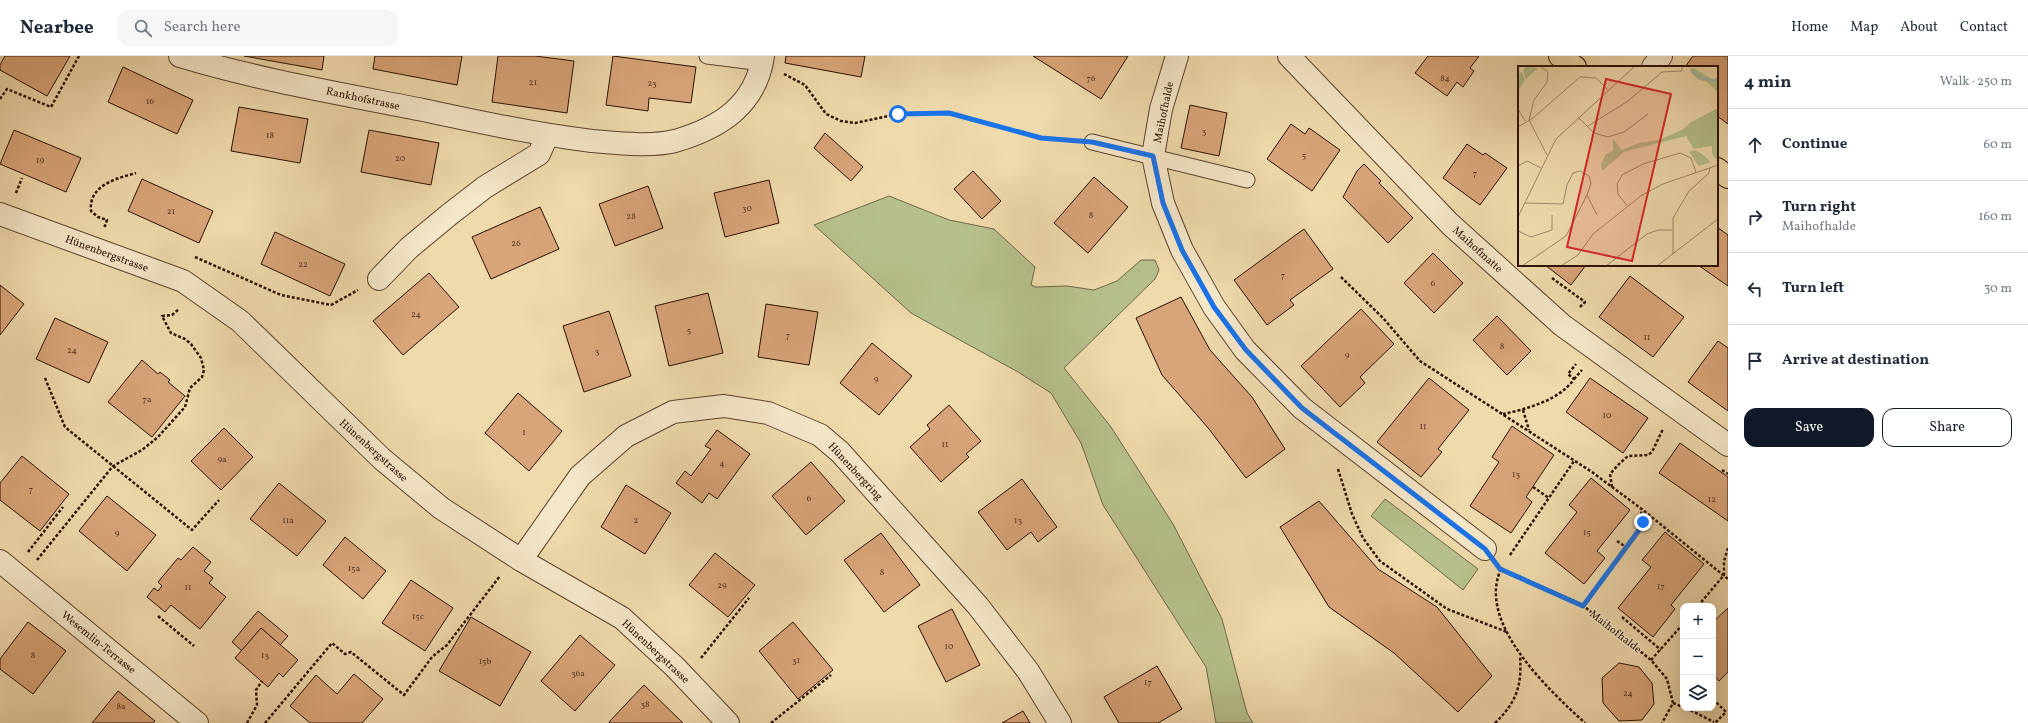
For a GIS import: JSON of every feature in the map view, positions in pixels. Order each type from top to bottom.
[{"type":"main road","points":[[1560,56],[1575,66]]},
{"type":"main road","points":[[1718,170],[1728,177]]},
{"type":"street","name":"Rankhofstrasse","points":[[180,56],[262,77],[547,136],[626,144],[674,141],[708,129],[736,112],[755,84],[763,60]]},
{"type":"street","name":"Maihofhalde","points":[[1177,56],[1161,109],[1153,156],[1163,203],[1182,250],[1214,307],[1246,350],[1302,408],[1485,549]]},
{"type":"street","name":"Maihofmatte","points":[[1289,56],[1450,224],[1562,325],[1728,445]]},
{"type":"street","points":[[1654,66],[1661,56]]},
{"type":"street","points":[[379,279],[409,248],[484,187],[539,154],[547,136]]},
{"type":"street","name":"Hünenbergstrasse","points":[[0,214],[183,281],[240,321],[382,459],[441,508],[521,560],[622,618],[675,667],[728,723]]},
{"type":"street","name":"Hünenbergring","points":[[521,560],[580,476],[626,436],[673,412],[724,406],[768,413],[820,435],[840,452],[978,606],[1028,671],[1060,723]]},
{"type":"street","name":"Wesemlin-Terrasse","points":[[11,571],[197,723]]},
{"type":"lane","points":[[707,56],[763,60]]},
{"type":"lane","points":[[1092,142],[1247,180]]},
{"type":"path","points":[[0,99],[7,89],[50,107],[79,56]]},
{"type":"path","points":[[763,60],[805,85],[826,114],[841,121],[855,123],[898,114],[949,113],[1041,138],[1092,142]]},
{"type":"path","points":[[103,225],[105,226],[107,220],[98,218],[91,210],[92,197],[111,180],[136,173]]},
{"type":"path","points":[[10,193],[15,195],[22,178]]},
{"type":"path","points":[[190,255],[281,295],[331,305],[379,279]]},
{"type":"path","points":[[1341,277],[1384,318],[1420,361],[1503,414],[1612,487],[1641,508],[1728,579]]},
{"type":"path","points":[[1552,278],[1585,302],[1583,304]]},
{"type":"path","points":[[11,571],[113,466],[142,450],[158,437],[185,407],[190,388],[202,377],[204,370],[201,358],[191,344],[185,339],[171,333],[162,316],[172,315],[184,305]]},
{"type":"path","points":[[1503,414],[1523,410],[1554,395],[1572,382],[1574,379],[1568,374],[1570,372]]},
{"type":"path","points":[[45,378],[65,427],[192,530],[219,500]]},
{"type":"path","points":[[1523,410],[1530,432]]},
{"type":"path","points":[[1612,487],[1610,474],[1628,456],[1648,455],[1652,452],[1662,431]]},
{"type":"path","points":[[1509,556],[1574,461]]},
{"type":"path","points":[[1336,463],[1352,514],[1363,538],[1380,561],[1447,609],[1507,632]]},
{"type":"path","points":[[1533,487],[1549,498]]},
{"type":"path","points":[[11,571],[64,507]]},
{"type":"path","points":[[1583,606],[1642,526],[1641,508]]},
{"type":"path","points":[[1617,541],[1626,547]]},
{"type":"path","points":[[1701,603],[1724,575],[1724,561],[1728,548]]},
{"type":"path","name":"Maihofhalde","points":[[1485,549],[1500,569],[1583,606],[1651,660],[1667,679],[1673,703]]},
{"type":"path","points":[[1505,562],[1500,569],[1496,581],[1497,600],[1507,632],[1520,655],[1558,699],[1585,723]]},
{"type":"path","points":[[266,723],[332,643],[345,654],[351,652],[404,695],[432,657],[447,645],[501,574]]},
{"type":"path","points":[[700,659],[749,598]]},
{"type":"path","points":[[158,616],[194,646]]},
{"type":"path","points":[[1622,617],[1661,650]]},
{"type":"path","points":[[1651,660],[1680,628]]},
{"type":"path","points":[[1495,723],[1518,694],[1522,676],[1520,655]]},
{"type":"path","points":[[771,723],[831,675]]},
{"type":"path","points":[[246,723],[257,705],[256,690],[262,681]]},
{"type":"path","points":[[1692,711],[1715,723],[1727,711],[1716,702]]},
{"type":"path","points":[[1662,723],[1673,703],[1680,706]]},
{"type":"green space","points":[[889,196],[949,220],[994,229],[1035,267],[1031,285],[1036,287],[1067,286],[1094,290],[1117,281],[1141,260],[1155,260],[1159,270],[1155,279],[1064,368],[1111,427],[1173,524],[1222,619],[1247,713],[1253,723],[1216,723],[1206,667],[1103,505],[1081,443],[1051,393],[1018,372],[911,313],[814,225]]},
{"type":"green space","points":[[1385,499],[1478,569],[1463,590],[1371,516]]},
{"type":"building","points":[[5,56],[70,56],[47,96],[0,70],[0,65]]},
{"type":"building","points":[[244,56],[324,56],[322,70]]},
{"type":"building","points":[[375,56],[462,56],[457,85],[373,69]]},
{"type":"building","points":[[498,56],[535,56],[574,61],[567,113],[492,102]]},
{"type":"building","points":[[613,56],[696,67],[691,103],[649,98],[648,111],[606,105]]},
{"type":"building","points":[[786,56],[865,56],[861,77],[785,63]]},
{"type":"building","points":[[1033,56],[1128,56],[1101,99]]},
{"type":"building","points":[[1428,56],[1479,56],[1470,68],[1474,71],[1463,87],[1457,82],[1447,96],[1415,73]]},
{"type":"building","points":[[1693,56],[1728,56],[1728,124],[1718,117],[1718,66],[1686,66]]},
{"type":"building","points":[[123,67],[193,100],[177,134],[108,102]]},
{"type":"building","points":[[1190,105],[1227,113],[1219,156],[1181,148]]},
{"type":"building","points":[[239,107],[308,119],[300,163],[231,151]]},
{"type":"building","points":[[1291,124],[1305,134],[1309,128],[1340,150],[1312,191],[1267,159]]},
{"type":"building","points":[[14,130],[81,158],[66,192],[0,164]]},
{"type":"building","points":[[369,130],[439,143],[431,185],[361,172]]},
{"type":"building","points":[[825,133],[863,167],[851,181],[814,148]]},
{"type":"building","points":[[1467,144],[1483,155],[1485,153],[1507,168],[1480,205],[1443,178]]},
{"type":"building","points":[[1364,164],[1381,181],[1379,183],[1413,218],[1388,243],[1343,197],[1357,171]]},
{"type":"building","points":[[973,171],[1001,201],[982,219],[954,189]]},
{"type":"building","points":[[1094,177],[1128,207],[1088,253],[1054,223]]},
{"type":"building","points":[[142,179],[213,211],[199,243],[128,211]]},
{"type":"building","points":[[769,180],[779,223],[725,237],[714,193]]},
{"type":"building","points":[[648,186],[663,228],[615,246],[599,204]]},
{"type":"building","points":[[540,207],[559,249],[491,279],[472,237]]},
{"type":"building","points":[[1718,228],[1728,235],[1728,286],[1699,266],[1718,266]]},
{"type":"building","points":[[1304,229],[1333,269],[1290,300],[1294,305],[1267,325],[1234,280]]},
{"type":"building","points":[[275,232],[345,264],[330,296],[261,264]]},
{"type":"building","points":[[1433,253],[1463,283],[1434,313],[1404,283]]},
{"type":"building","points":[[1546,266],[1585,266],[1571,285]]},
{"type":"building","points":[[429,273],[459,307],[403,355],[373,321]]},
{"type":"building","points":[[1630,276],[1684,317],[1653,357],[1599,317]]},
{"type":"building","points":[[0,285],[24,304],[0,335]]},
{"type":"building","points":[[708,293],[723,353],[669,366],[655,306]]},
{"type":"building","points":[[1181,297],[1210,350],[1252,397],[1285,449],[1246,478],[1209,429],[1162,375],[1136,318]]},
{"type":"building","points":[[766,304],[818,312],[809,365],[758,357]]},
{"type":"building","points":[[1361,309],[1394,344],[1360,377],[1365,383],[1340,407],[1301,366]]},
{"type":"building","points":[[609,311],[631,376],[584,392],[563,326]]},
{"type":"building","points":[[1497,316],[1531,351],[1507,375],[1473,340]]},
{"type":"building","points":[[55,318],[108,342],[89,383],[36,359]]},
{"type":"building","points":[[1718,341],[1728,348],[1728,411],[1688,382]]},
{"type":"building","points":[[872,343],[912,376],[879,415],[840,383]]},
{"type":"building","points":[[142,360],[158,374],[160,372],[170,380],[168,382],[185,396],[152,437],[108,402]]},
{"type":"building","points":[[1429,378],[1469,410],[1438,449],[1442,452],[1421,477],[1377,442]]},
{"type":"building","points":[[1590,378],[1648,418],[1623,453],[1566,412]]},
{"type":"building","points":[[518,393],[562,431],[529,471],[485,433]]},
{"type":"building","points":[[949,405],[981,441],[966,454],[969,457],[941,482],[910,447],[930,429],[927,425]]},
{"type":"building","points":[[1512,426],[1554,455],[1526,497],[1532,502],[1511,533],[1470,506],[1499,462],[1492,457]]},
{"type":"building","points":[[224,428],[253,457],[221,490],[191,461]]},
{"type":"building","points":[[717,430],[750,454],[717,499],[709,493],[702,503],[676,483],[685,471],[691,476],[711,449],[705,446]]},
{"type":"building","points":[[1680,443],[1728,477],[1728,521],[1659,473]]},
{"type":"building","points":[[22,456],[69,494],[40,531],[0,500],[0,483]]},
{"type":"building","points":[[811,462],[845,501],[806,535],[772,496]]},
{"type":"building","points":[[1591,478],[1630,510],[1597,551],[1605,558],[1584,584],[1545,553],[1577,512],[1569,505]]},
{"type":"building","points":[[1022,479],[1057,527],[1038,542],[1031,532],[1007,550],[978,512]]},
{"type":"building","points":[[279,483],[326,521],[297,556],[250,519]]},
{"type":"building","points":[[626,485],[671,513],[645,554],[601,527]]},
{"type":"building","points":[[107,496],[156,535],[127,571],[79,531]]},
{"type":"building","points":[[1319,501],[1378,569],[1437,607],[1492,676],[1458,712],[1394,653],[1329,607],[1280,527]]},
{"type":"building","points":[[1665,532],[1704,564],[1671,605],[1675,609],[1653,637],[1618,608],[1651,567],[1642,560]]},
{"type":"building","points":[[881,533],[920,585],[884,612],[844,560]]},
{"type":"building","points":[[345,537],[386,571],[363,599],[323,565]]},
{"type":"building","points":[[193,547],[211,562],[204,571],[213,578],[209,583],[226,597],[200,629],[171,605],[165,612],[147,597],[154,588],[158,591],[162,586],[158,582],[178,558],[181,560]]},
{"type":"building","points":[[715,553],[755,585],[728,617],[689,585]]},
{"type":"building","points":[[411,580],[453,608],[425,651],[382,623]]},
{"type":"building","points":[[1728,608],[1728,672],[1719,681],[1716,678],[1716,619]]},
{"type":"building","points":[[952,609],[980,665],[946,682],[918,626]]},
{"type":"building","points":[[258,611],[288,636],[280,645],[261,628],[242,651],[232,642]]},
{"type":"building","points":[[471,617],[531,652],[500,706],[439,671]]},
{"type":"building","points":[[28,622],[66,651],[33,694],[0,669],[0,659]]},
{"type":"building","points":[[793,622],[833,670],[798,699],[759,651]]},
{"type":"building","points":[[261,628],[298,660],[283,677],[279,673],[268,687],[235,658]]},
{"type":"building","points":[[580,635],[615,665],[575,711],[541,681]]},
{"type":"building","points":[[1619,663],[1639,667],[1652,683],[1654,704],[1642,720],[1619,721],[1603,703],[1602,678]]},
{"type":"building","points":[[1157,666],[1182,709],[1158,723],[1119,723],[1104,697]]},
{"type":"building","points":[[354,674],[383,699],[362,723],[310,723],[290,706],[316,675],[337,694]]},
{"type":"building","points":[[644,685],[683,723],[610,723],[609,722]]},
{"type":"building","points":[[118,691],[155,721],[153,723],[92,723]]},
{"type":"building","points":[[1023,711],[1030,723],[1002,723]]},
{"type":"route","points":[[898,114],[949,113],[1041,138],[1092,142],[1153,156],[1163,203],[1182,250],[1214,307],[1246,350],[1302,408],[1485,549],[1500,569],[1583,606],[1642,526],[1643,522]]}]
